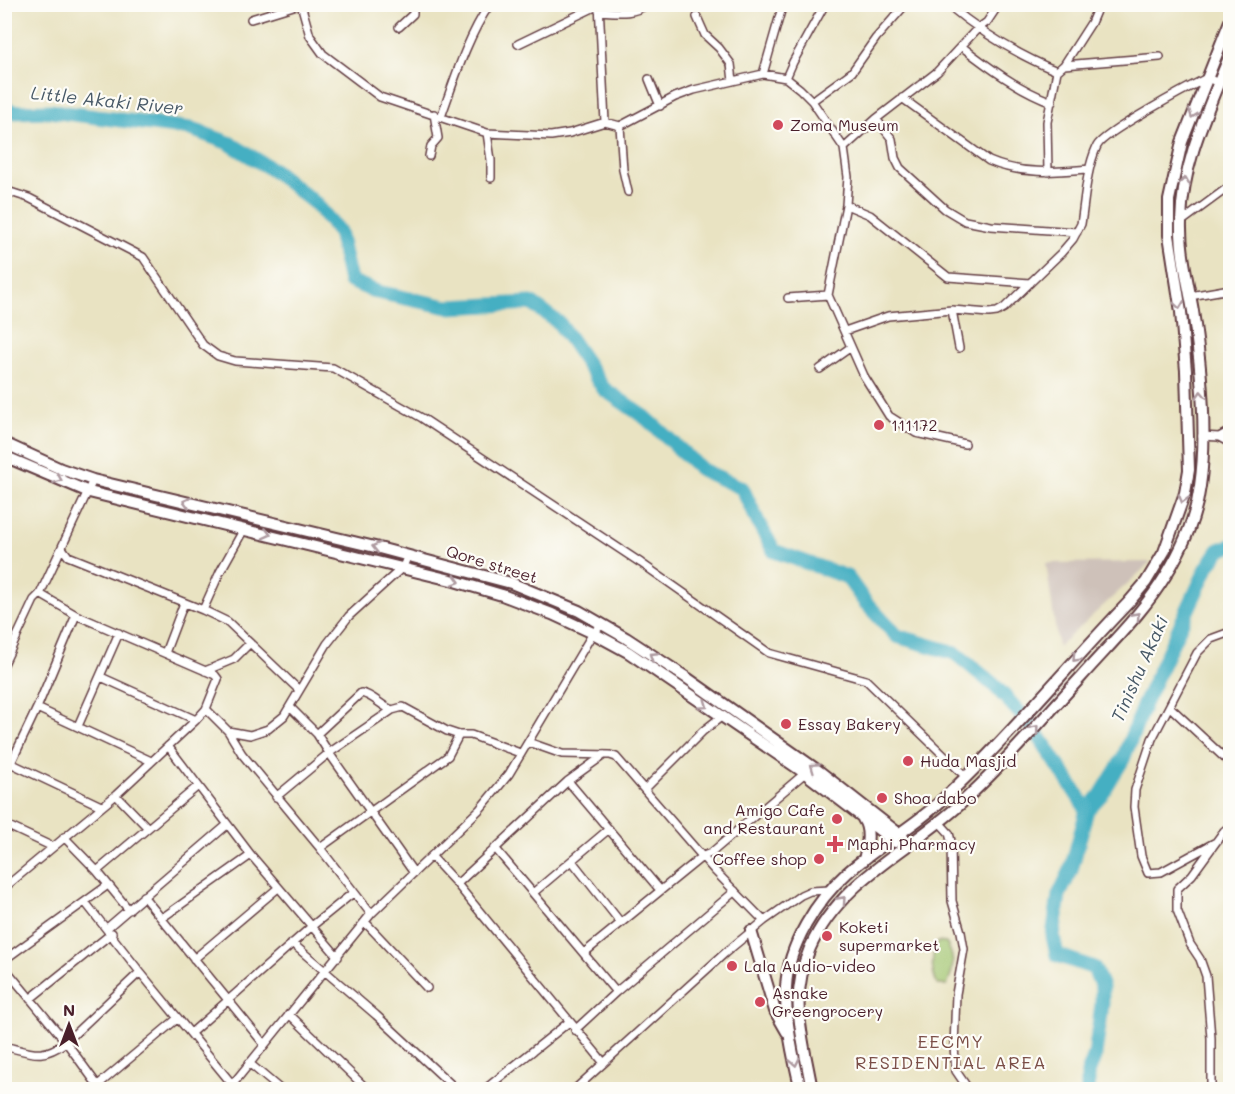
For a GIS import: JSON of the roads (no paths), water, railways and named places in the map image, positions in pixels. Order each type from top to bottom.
[{"type":"main road","points":[[801,1089],[789,1036],[786,986],[798,942],[810,918],[830,890],[966,777],[1001,741],[1146,582],[1164,552],[1185,493],[1189,470],[1181,312],[1169,236],[1169,200],[1182,142],[1230,21]]},
{"type":"main road","points":[[812,1089],[799,1027],[797,1000],[801,975],[810,948],[824,923],[839,901],[860,881],[939,822],[1014,752],[1145,605],[1179,552],[1190,525],[1200,488],[1203,436],[1198,350],[1182,248],[1181,222],[1185,179],[1192,150],[1230,56]]},
{"type":"main road","name":"Qore street","points":[[4,443],[61,469],[93,480],[408,555],[511,584],[579,611],[687,678],[820,772],[876,816],[895,837]]},
{"type":"main road","name":"Qore street","points":[[4,456],[89,492],[403,567],[502,595],[593,633],[628,652],[907,846]]},
{"type":"main road","points":[[859,814],[866,822],[868,842],[864,860]]},
{"type":"main road","points":[[876,816],[899,825],[915,821]]},
{"type":"main road","points":[[751,932],[775,1011],[789,1036]]},
{"type":"street","points":[[251,19],[301,4],[310,36],[323,54],[380,97],[487,133],[551,136],[570,134],[605,122],[620,126],[675,97],[694,90],[763,74],[786,78],[812,101],[843,148],[848,177],[846,205],[828,295],[864,376],[889,416],[916,433],[965,444]]},
{"type":"street","points":[[399,27],[413,14],[413,4]]},
{"type":"street","points":[[429,156],[431,146],[438,138],[437,115],[481,18],[490,4]]},
{"type":"street","points":[[518,44],[599,7],[624,13],[640,10],[648,4]]},
{"type":"street","points":[[763,74],[783,4]]},
{"type":"street","points":[[786,78],[825,4]]},
{"type":"street","points":[[812,101],[852,72],[876,38],[906,4]]},
{"type":"street","points":[[947,4],[976,29],[1029,60],[1057,71]]},
{"type":"street","points":[[843,148],[876,119],[937,72],[976,29],[987,22],[999,4]]},
{"type":"street","points":[[1048,172],[1047,122],[1057,71],[1064,65],[1091,23],[1099,4]]},
{"type":"street","points":[[599,7],[605,122]]},
{"type":"street","points":[[697,17],[705,35],[731,64],[734,81]]},
{"type":"street","points":[[961,46],[993,70],[1036,96],[1052,102]]},
{"type":"street","points":[[1064,65],[1160,57]]},
{"type":"street","points":[[845,331],[888,316],[952,310],[989,313],[1004,308],[1061,253],[1077,232],[1081,224],[1089,169],[1099,142],[1178,93],[1207,78],[1219,83]]},
{"type":"street","points":[[650,79],[660,106]]},
{"type":"street","points":[[902,98],[989,161],[1021,171],[1089,169]]},
{"type":"street","points":[[876,119],[892,139],[895,158],[900,168],[945,209],[965,221],[991,226],[1077,232]]},
{"type":"street","points":[[620,126],[623,170],[628,192]]},
{"type":"street","points":[[487,133],[491,160],[490,178]]},
{"type":"street","points":[[1181,222],[1230,186]]},
{"type":"street","points":[[4,190],[29,198],[143,257],[203,345],[218,356],[235,361],[333,368],[422,418],[641,563],[769,653],[866,680],[966,777]]},
{"type":"street","points":[[846,205],[870,215],[948,277],[1030,283]]},
{"type":"street","points":[[1190,296],[1230,290]]},
{"type":"street","points":[[788,298],[828,295]]},
{"type":"street","points":[[952,310],[959,348]]},
{"type":"street","points":[[820,369],[851,347]]},
{"type":"street","points":[[1218,437],[1230,431]]},
{"type":"street","points":[[1203,436],[1218,437],[1230,443]]},
{"type":"street","points":[[4,664],[34,600],[40,594],[93,480]]},
{"type":"street","points":[[203,610],[220,572],[244,529]]},
{"type":"street","points":[[62,548],[68,556],[228,622],[299,690]]},
{"type":"street","points":[[228,731],[250,735],[268,729],[284,716],[327,644],[349,616],[403,567],[408,555]]},
{"type":"street","points":[[4,888],[117,795],[196,720],[206,709],[218,679],[215,675],[76,615],[40,594]]},
{"type":"street","points":[[165,653],[183,603]]},
{"type":"street","points":[[76,615],[37,708],[8,762],[101,806]]},
{"type":"street","points":[[86,902],[191,1033],[230,1087],[371,914],[480,809],[508,774],[593,633],[603,624]]},
{"type":"street","points":[[1214,843],[1161,872],[1148,873],[1141,856],[1135,824],[1135,790],[1160,721],[1170,707],[1197,653],[1211,639],[1230,632]]},
{"type":"street","points":[[78,726],[119,633]]},
{"type":"street","points":[[205,671],[234,659],[250,643]]},
{"type":"street","points":[[101,677],[196,720]]},
{"type":"street","points":[[317,734],[361,693],[368,694],[384,707],[392,710]]},
{"type":"street","points":[[290,707],[317,734],[328,753],[414,873]]},
{"type":"street","points":[[276,797],[328,753],[392,710],[403,707],[432,724],[459,735],[471,735],[520,753]]},
{"type":"street","points":[[1170,707],[1230,763]]},
{"type":"street","points":[[37,708],[151,761]]},
{"type":"street","points":[[206,709],[228,731],[242,754],[371,914]]},
{"type":"street","points":[[645,789],[703,731],[721,717]]},
{"type":"street","points":[[320,848],[448,756],[459,735]]},
{"type":"street","points":[[528,742],[562,754],[616,757],[764,921]]},
{"type":"street","points":[[168,746],[251,855],[338,957]]},
{"type":"street","points":[[457,884],[568,781],[603,755]]},
{"type":"street","points":[[584,953],[703,856],[711,853],[805,773]]},
{"type":"street","points":[[568,781],[660,890]]},
{"type":"street","points":[[97,871],[198,786]]},
{"type":"street","points":[[117,795],[147,827]]},
{"type":"street","points":[[939,822],[949,833],[951,841],[952,901],[964,949],[956,994],[954,1047],[956,1071],[969,1089]]},
{"type":"street","points":[[4,824],[53,847]]},
{"type":"street","points":[[30,999],[109,931],[142,896],[227,825]]},
{"type":"street","points":[[1211,1089],[1211,1038],[1206,976],[1200,959],[1190,944],[1176,902],[1177,889],[1192,874],[1214,843],[1230,826]]},
{"type":"street","points":[[533,893],[609,829]]},
{"type":"street","points":[[64,837],[97,871],[129,910]]},
{"type":"street","points":[[495,848],[616,992]]},
{"type":"street","points":[[162,918],[251,855]]},
{"type":"street","points":[[432,857],[457,884],[568,1022],[604,1063]]},
{"type":"street","points":[[572,861],[621,923]]},
{"type":"street","points":[[4,960],[108,885]]},
{"type":"street","points":[[194,959],[278,888]]},
{"type":"street","points":[[574,1089],[724,953],[764,921],[801,895],[810,891],[830,890]]},
{"type":"street","points":[[575,1030],[735,891]]},
{"type":"street","points":[[191,1033],[227,999],[354,892]]},
{"type":"street","points":[[142,896],[264,1044]]},
{"type":"street","points":[[365,922],[427,988]]},
{"type":"street","points":[[292,943],[457,1089]]},
{"type":"street","points":[[4,967],[66,1042],[99,1087],[178,1018]]},
{"type":"street","points":[[4,1046],[40,1055],[55,1050],[140,972]]},
{"type":"street","points":[[289,1014],[368,1089]]},
{"type":"street","points":[[484,1089],[568,1022]]},
{"type":"street","points":[[249,1063],[281,1089]]},
{"type":"waterway","name":"Little Akaki River","points":[[4,106],[12,112],[50,111],[191,129],[229,143],[273,170],[316,204],[339,232],[350,281],[377,292],[448,307],[531,303],[559,323],[604,389],[646,418],[702,470],[742,488],[774,551],[847,577],[865,602],[897,636],[955,653],[995,686],[1033,727],[1087,810]]},
{"type":"waterway","name":"Little Akaki River","points":[[1088,1090],[1088,1073],[1095,1055],[1102,987],[1094,968],[1057,955],[1053,936],[1059,895],[1071,870],[1087,810],[1101,795],[1123,759],[1144,704],[1207,568],[1219,550],[1230,546]]},
{"type":"place","name":"Zoma Museum","points":[[778,125]]},
{"type":"place","name":"111172","points":[[879,425]]},
{"type":"place","name":"Essay Bakery","points":[[786,724]]},
{"type":"place","name":"Huda Masjid","points":[[908,761]]},
{"type":"place","name":"Shoa dabo","points":[[882,798]]},
{"type":"place","name":"Amigo Cafe and Restaurant","points":[[837,819]]},
{"type":"place","name":"Maphi Pharmacy","points":[[835,844]]},
{"type":"place","name":"Coffee shop","points":[[819,859]]},
{"type":"place","name":"Koketi supermarket","points":[[827,936]]},
{"type":"place","name":"Lala Audio-video","points":[[732,966]]},
{"type":"place","name":"Asnake Greengrocery","points":[[760,1002]]},
{"type":"district","name":"EECMY RESIDENTIAL AREA","points":[[951,1052]]},
{"type":"water label","name":"Tinishu Akaki","points":[[1140,669]]}]
